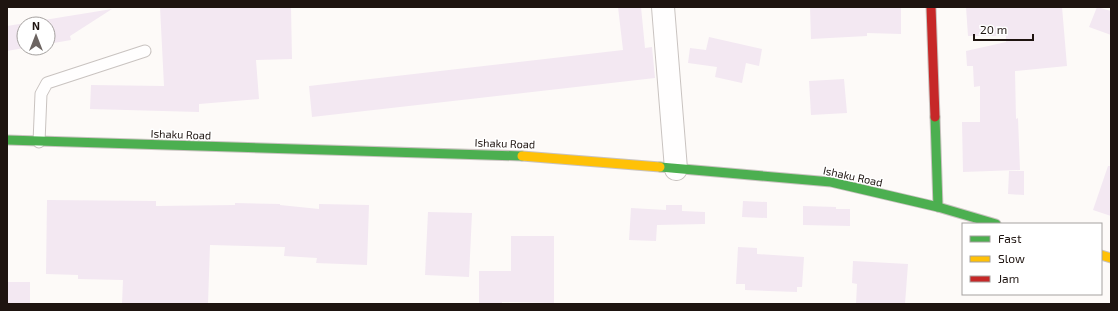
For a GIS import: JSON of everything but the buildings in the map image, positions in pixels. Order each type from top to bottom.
[{"type":"street","points":[[663,7],[676,168]]},
{"type":"street","points":[[931,7],[938,207]]},
{"type":"street","name":"Ishaku Road","points":[[7,140],[525,156],[676,168],[831,182],[938,207],[993,223]]},
{"type":"lane","points":[[39,142],[41,94],[48,83],[145,51]]},
{"type":"traffic: fast","points":[[935,117],[938,207]]},
{"type":"traffic: fast","points":[[7,140],[522,156]]},
{"type":"traffic: fast","points":[[660,167],[831,182],[938,207],[993,223]]},
{"type":"traffic: slow","points":[[522,156],[660,167]]},
{"type":"traffic: slow","points":[[1102,255],[1111,258]]},
{"type":"traffic: jam","points":[[931,7],[935,117]]}]
